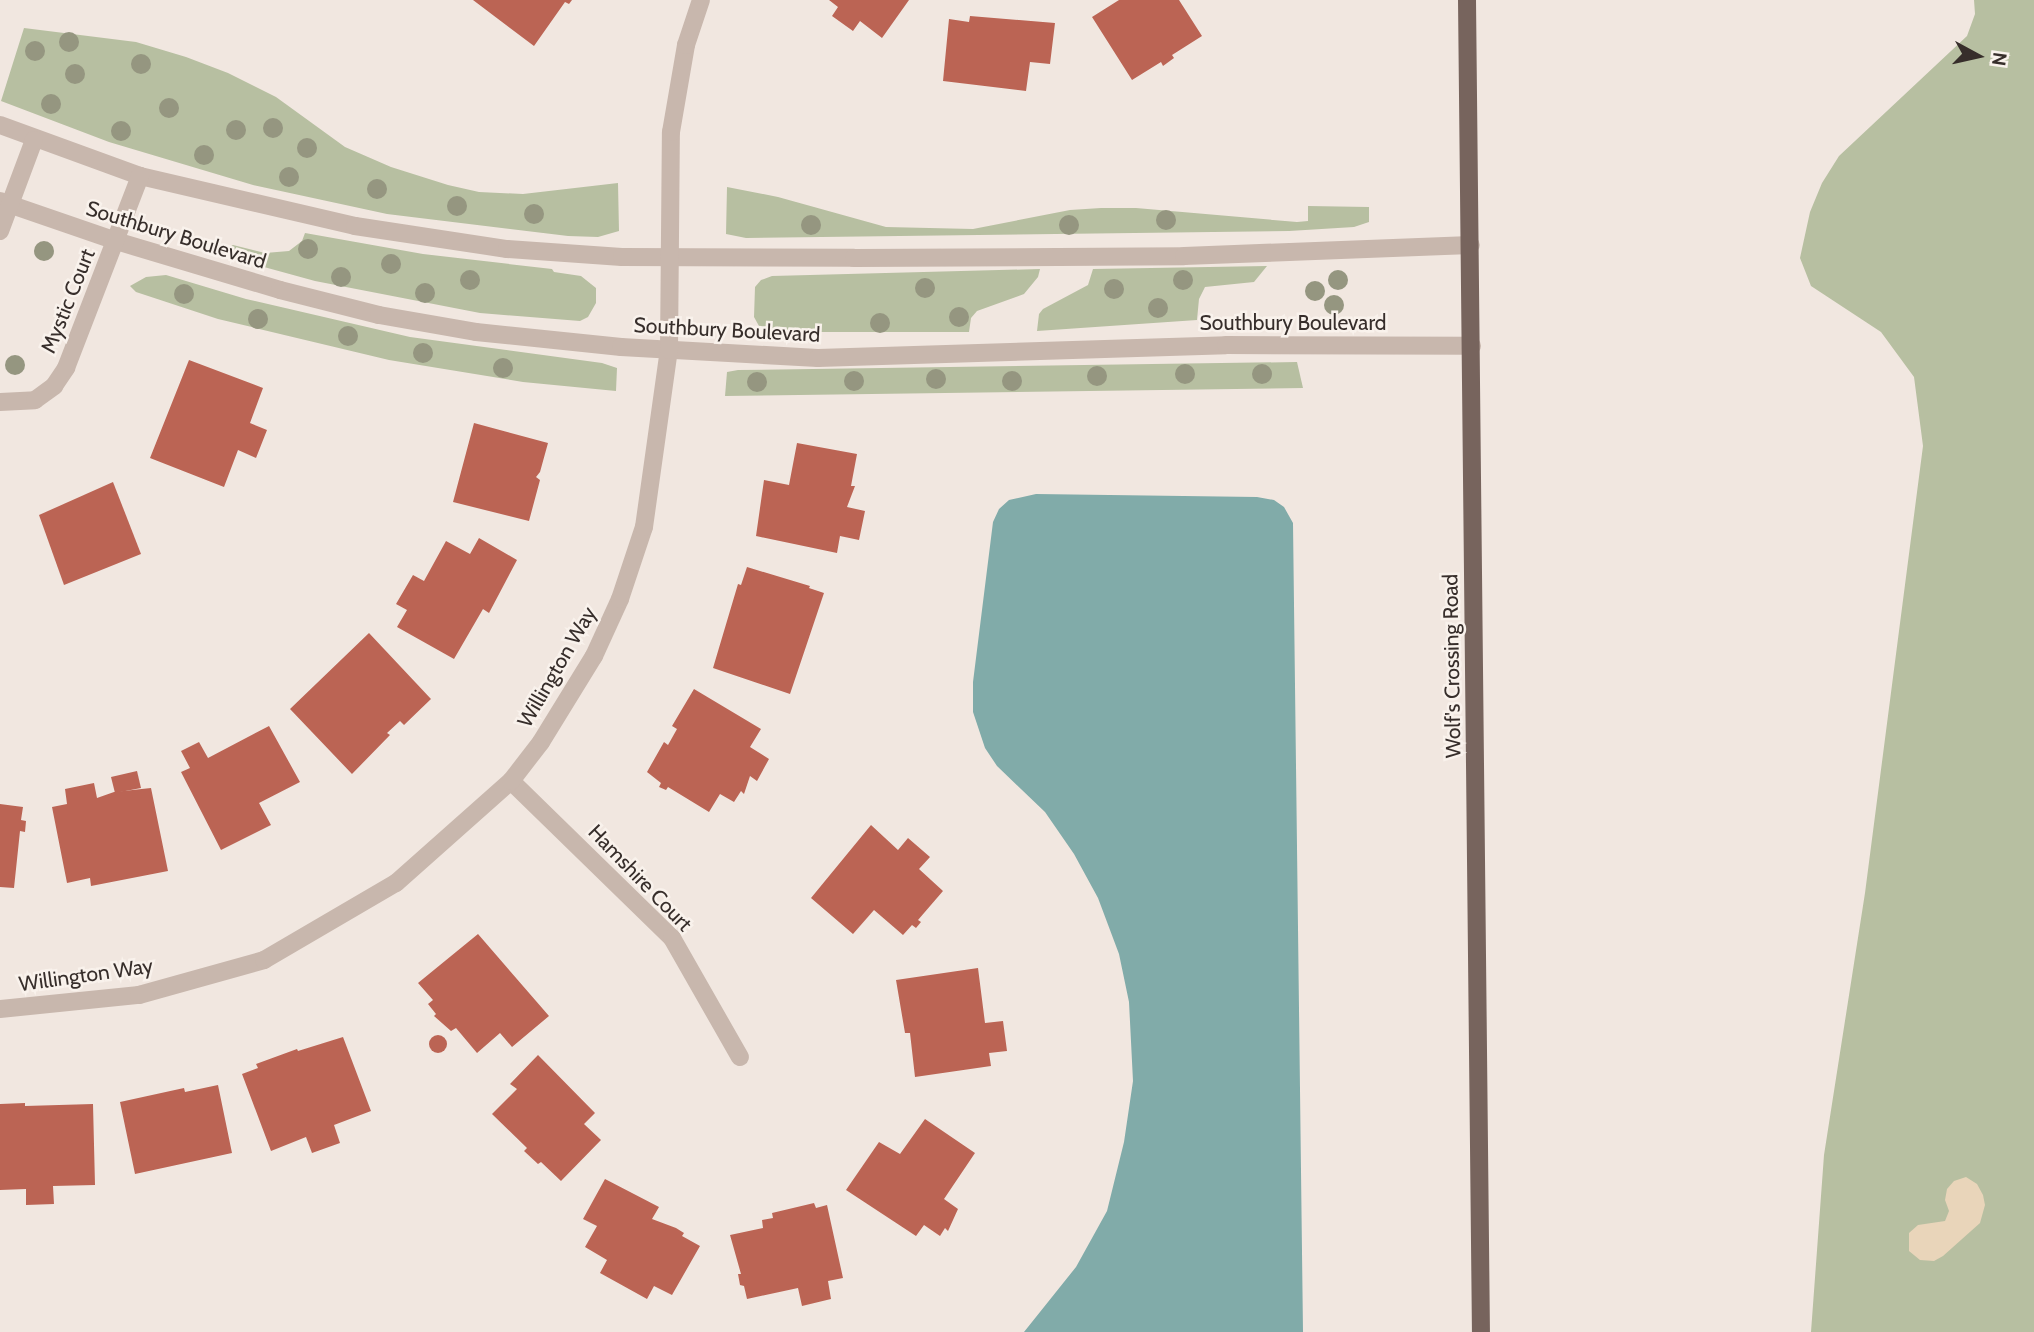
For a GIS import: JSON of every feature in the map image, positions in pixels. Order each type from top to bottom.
[{"type":"main road","name":"Wolf's Crossing Road","points":[[1467,0],[1481,1332]]},
{"type":"street","name":"Willington Way","points":[[0,1009],[139,995],[264,960],[396,883],[511,781],[541,742],[589,666],[621,597],[644,527],[669,351],[671,132],[686,45],[701,0]]},
{"type":"street","points":[[0,125],[34,140],[139,176],[369,228],[507,249],[670,258],[1184,256],[1471,245]]},
{"type":"street","points":[[0,231],[5,203],[34,140]]},
{"type":"street","name":"Mystic Court","points":[[0,402],[35,400],[54,386],[68,365],[139,176]]},
{"type":"street","name":"Southbury Boulevard","points":[[5,203],[116,241],[280,290],[379,315],[476,332],[669,351],[818,358],[1226,345],[1472,346]]},
{"type":"street","name":"Hamshire Court","points":[[511,781],[672,938],[740,1057]]},
{"type":"green space","points":[[1974,0],[2034,0],[2034,1332],[1811,1332],[1824,1155],[1865,893],[1923,446],[1914,377],[1881,332],[1811,286],[1800,258],[1810,212],[1822,183],[1839,156],[1967,36],[1975,14]]},
{"type":"green space","points":[[24,28],[136,42],[186,57],[228,73],[276,97],[345,147],[391,167],[448,185],[479,192],[523,194],[618,183],[619,231],[598,237],[568,236],[387,214],[253,185],[109,142],[1,101]]},
{"type":"green space","points":[[727,187],[778,197],[886,227],[973,229],[1070,210],[1101,208],[1136,208],[1297,222],[1308,221],[1308,206],[1369,207],[1369,222],[1354,227],[1289,231],[746,238],[726,234]]},
{"type":"green space","points":[[305,233],[423,254],[552,269],[554,272],[581,276],[596,288],[596,303],[588,317],[580,321],[480,313],[315,281],[217,254],[233,245],[265,253],[289,251],[302,241]]},
{"type":"green space","points":[[1267,266],[1254,282],[1205,287],[1199,299],[1197,320],[1037,331],[1039,314],[1043,309],[1088,285],[1093,269]]},
{"type":"green space","points":[[1040,269],[1038,277],[1024,294],[977,311],[971,318],[969,332],[771,332],[759,326],[754,317],[755,287],[761,280],[772,276]]},
{"type":"green space","points":[[166,275],[246,299],[410,337],[602,363],[617,368],[616,391],[523,382],[389,360],[218,319],[136,292],[130,286],[146,277]]},
{"type":"green space","points":[[1297,362],[1303,388],[725,396],[727,372],[738,370]]},
{"type":"sand","points":[[1966,1177],[1977,1184],[1983,1195],[1985,1205],[1980,1223],[1943,1256],[1934,1261],[1920,1260],[1909,1251],[1909,1233],[1918,1225],[1945,1221],[1949,1211],[1945,1200],[1947,1189],[1954,1181]]},
{"type":"water","points":[[1036,494],[1257,497],[1274,500],[1284,507],[1293,523],[1303,1332],[1024,1332],[1076,1267],[1107,1211],[1124,1142],[1133,1081],[1129,1002],[1119,954],[1098,898],[1074,854],[1045,812],[997,766],[985,748],[973,712],[973,682],[993,522],[999,509],[1009,500]]},
{"type":"building","points":[[473,0],[572,0],[569,4],[565,2],[534,46]]},
{"type":"building","points":[[829,0],[909,0],[882,38],[860,21],[853,31],[832,16],[838,7]]},
{"type":"building","points":[[1119,0],[1179,0],[1202,36],[1172,55],[1174,58],[1163,66],[1161,62],[1132,80],[1092,17]]},
{"type":"building","points":[[970,16],[1055,23],[1050,64],[1030,62],[1026,91],[943,81],[949,19],[969,22]]},
{"type":"building","points":[[189,360],[263,388],[250,423],[267,430],[256,458],[238,450],[224,487],[150,458]]},
{"type":"building","points":[[474,423],[548,443],[540,472],[536,477],[540,480],[529,521],[453,502]]},
{"type":"building","points":[[797,443],[857,454],[851,486],[855,486],[847,507],[865,511],[859,540],[840,536],[837,553],[756,536],[764,480],[789,485]]},
{"type":"building","points":[[113,482],[141,554],[64,585],[39,515]]},
{"type":"building","points":[[479,538],[517,560],[489,613],[483,609],[454,659],[397,627],[407,610],[396,604],[413,575],[424,581],[446,541],[470,554]]},
{"type":"building","points":[[747,567],[810,586],[809,588],[824,593],[790,694],[713,668],[738,584],[741,585]]},
{"type":"building","points":[[369,633],[431,699],[404,725],[400,721],[387,733],[390,735],[352,774],[290,709]]},
{"type":"building","points":[[694,689],[761,729],[750,747],[769,759],[757,781],[750,776],[744,794],[741,791],[734,802],[720,794],[709,812],[668,787],[666,790],[659,787],[661,783],[647,772],[664,742],[668,745],[677,729],[672,726]]},
{"type":"building","points":[[269,726],[300,782],[259,803],[271,825],[221,850],[181,772],[190,768],[181,751],[199,742],[208,758]]},
{"type":"building","points":[[137,771],[141,788],[115,793],[111,777]]},
{"type":"building","points":[[94,783],[97,798],[114,792],[151,788],[168,871],[91,886],[90,878],[67,883],[52,807],[67,804],[65,789]]},
{"type":"building","points":[[0,804],[23,807],[21,820],[26,821],[25,832],[20,831],[14,888],[0,887]]},
{"type":"building","points":[[871,825],[898,850],[908,838],[930,857],[919,869],[943,891],[918,920],[921,922],[916,928],[912,925],[903,935],[874,910],[853,934],[811,898]]},
{"type":"building","points":[[478,934],[549,1016],[512,1047],[500,1033],[477,1053],[456,1028],[451,1031],[434,1016],[436,1014],[428,1004],[433,1000],[418,983]]},
{"type":"building","points":[[978,968],[985,1023],[1003,1021],[1007,1051],[989,1053],[991,1066],[915,1077],[910,1033],[905,1033],[896,980]]},
{"type":"building","points":[[438,1035],[444,1038],[447,1044],[444,1050],[438,1053],[432,1050],[429,1044],[432,1038]]},
{"type":"building","points":[[343,1037],[371,1111],[334,1125],[340,1143],[312,1153],[306,1137],[271,1151],[242,1074],[258,1068],[256,1064],[297,1049],[298,1051]]},
{"type":"building","points":[[538,1055],[595,1113],[584,1124],[601,1140],[561,1181],[541,1162],[538,1164],[524,1151],[527,1148],[492,1114],[517,1089],[510,1084]]},
{"type":"building","points":[[218,1085],[232,1153],[135,1174],[120,1102],[184,1088],[185,1092]]},
{"type":"building","points":[[25,1103],[25,1106],[93,1104],[95,1185],[53,1186],[54,1204],[26,1205],[26,1189],[0,1190],[0,1104]]},
{"type":"building","points":[[925,1119],[975,1153],[944,1199],[958,1209],[948,1231],[945,1228],[940,1236],[924,1225],[916,1236],[846,1190],[879,1142],[900,1154]]},
{"type":"building","points":[[605,1179],[659,1207],[652,1219],[676,1228],[684,1233],[682,1236],[700,1246],[672,1295],[654,1286],[647,1299],[600,1273],[607,1260],[585,1247],[597,1226],[583,1219]]},
{"type":"building","points":[[814,1203],[816,1208],[827,1205],[843,1278],[828,1281],[831,1299],[802,1306],[798,1288],[747,1299],[744,1286],[740,1285],[738,1274],[741,1274],[730,1235],[763,1228],[762,1220],[773,1218],[772,1213]]}]
